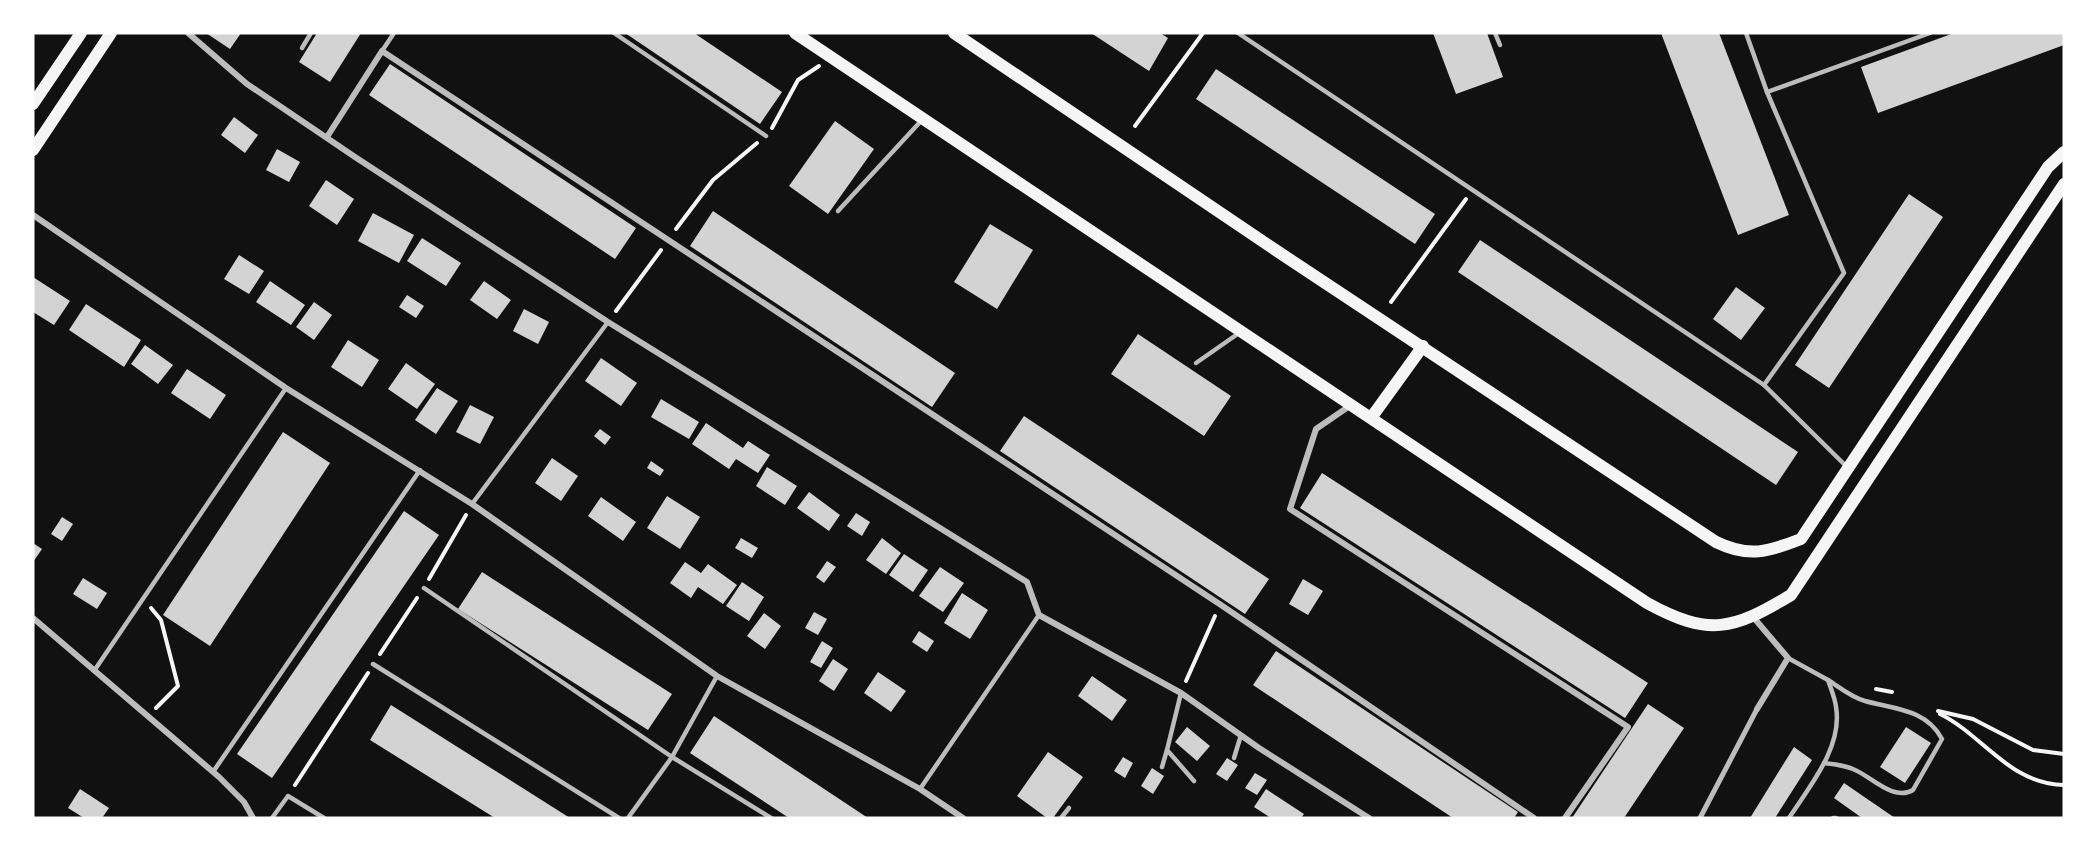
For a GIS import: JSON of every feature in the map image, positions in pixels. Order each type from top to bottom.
[{"type":"main road","points":[[33,104],[81,33]]},
{"type":"main road","points":[[33,150],[111,33]]},
{"type":"main road","points":[[795,33],[1647,603],[1676,619],[1708,627],[1754,618],[1791,595],[2064,184]]},
{"type":"main road","points":[[954,33],[1276,251],[1423,346],[1716,542],[1734,550],[1751,552],[1771,551],[1801,539],[2048,167],[2064,152]]},
{"type":"main road","points":[[1371,418],[1423,346]]},
{"type":"street","points":[[188,33],[247,84],[608,322],[1027,582],[1039,615],[1181,693],[1241,735],[1370,818]]},
{"type":"street","points":[[327,137],[382,51],[1221,605],[1534,818]]},
{"type":"street","points":[[33,215],[286,388],[472,504],[717,676],[920,789],[963,818]]},
{"type":"street","points":[[1352,405],[1316,429],[1290,509],[1628,727],[1565,818]]},
{"type":"street","points":[[33,618],[213,772],[244,802],[253,818]]},
{"type":"street","points":[[1700,818],[1756,709],[1788,658],[1754,618]]},
{"type":"lane","points":[[302,48],[311,33]]},
{"type":"lane","points":[[382,51],[394,33]]},
{"type":"lane","points":[[614,33],[766,136]]},
{"type":"lane","points":[[1238,33],[1764,385],[1848,468]]},
{"type":"lane","points":[[1496,33],[1500,45]]},
{"type":"lane","points":[[1746,33],[1767,92],[1844,273],[1764,385]]},
{"type":"lane","points":[[1767,92],[1930,33]]},
{"type":"lane","points":[[837,211],[923,119]]},
{"type":"lane","points":[[472,504],[608,322]]},
{"type":"lane","points":[[1196,363],[1242,332]]},
{"type":"lane","points":[[94,671],[286,388]]},
{"type":"lane","points":[[213,772],[420,470]]},
{"type":"lane","points":[[424,588],[672,757],[771,818]]},
{"type":"lane","points":[[920,789],[1039,615]]},
{"type":"lane","points":[[1788,658],[1862,701],[1905,708],[1935,727],[1941,738],[1913,790],[1907,794],[1898,794],[1852,768],[1824,763]]},
{"type":"lane","points":[[374,664],[619,818]]},
{"type":"lane","points":[[628,818],[672,757],[717,676]]},
{"type":"lane","points":[[1789,818],[1824,763],[1834,736],[1837,709],[1828,680]]},
{"type":"lane","points":[[1162,767],[1181,693]]},
{"type":"lane","points":[[1234,758],[1241,735]]},
{"type":"lane","points":[[1167,750],[1194,782]]},
{"type":"lane","points":[[272,818],[288,796],[324,818]]},
{"type":"lane","points":[[1061,818],[1068,808]]},
{"type":"path","points":[[1135,126],[1203,33]]},
{"type":"path","points":[[608,322],[713,180],[766,136],[798,80],[832,58]]},
{"type":"path","points":[[1391,302],[1471,191]]},
{"type":"path","points":[[288,796],[424,588],[472,504]]},
{"type":"path","points":[[143,597],[160,620],[178,686],[148,716]]},
{"type":"path","points":[[1181,693],[1221,605]]},
{"type":"path","points":[[1932,710],[1974,719],[2033,750],[2064,754]]},
{"type":"building","points":[[206,33],[241,33],[230,49]]},
{"type":"building","points":[[317,33],[361,33],[330,82],[299,62]]},
{"type":"building","points":[[625,33],[694,33],[782,92],[760,124]]},
{"type":"building","points":[[1091,33],[1160,33],[1168,38],[1149,71]]},
{"type":"building","points":[[1433,33],[1487,33],[1503,77],[1456,94]]},
{"type":"building","points":[[1661,33],[1719,33],[1789,215],[1738,235]]},
{"type":"building","points":[[1954,33],[2064,33],[2064,45],[1878,113],[1861,67]]},
{"type":"building","points":[[390,64],[636,228],[615,259],[369,95]]},
{"type":"building","points":[[1216,69],[1435,214],[1415,244],[1196,99]]},
{"type":"building","points":[[234,117],[258,135],[245,153],[221,135]]},
{"type":"building","points":[[835,121],[874,149],[828,214],[789,186]]},
{"type":"building","points":[[277,149],[300,162],[289,182],[266,170]]},
{"type":"building","points":[[326,180],[354,199],[337,225],[309,206]]},
{"type":"building","points":[[1909,194],[1943,217],[1829,388],[1795,365]]},
{"type":"building","points":[[713,211],[955,373],[932,407],[690,246]]},
{"type":"building","points":[[373,213],[414,235],[399,263],[358,241]]},
{"type":"building","points":[[990,224],[1033,250],[997,309],[954,282]]},
{"type":"building","points":[[422,238],[461,263],[446,286],[407,261]]},
{"type":"building","points":[[1480,240],[1798,452],[1776,485],[1458,272]]},
{"type":"building","points":[[239,255],[264,271],[249,294],[224,279]]},
{"type":"building","points":[[33,277],[70,301],[54,325],[33,312]]},
{"type":"building","points":[[270,281],[305,305],[291,325],[256,302]]},
{"type":"building","points":[[484,281],[511,300],[497,319],[470,300]]},
{"type":"building","points":[[1736,287],[1765,308],[1741,340],[1713,319]]},
{"type":"building","points":[[407,295],[424,306],[416,318],[399,307]]},
{"type":"building","points":[[314,302],[332,315],[314,340],[296,327]]},
{"type":"building","points":[[86,304],[141,340],[124,367],[69,330]]},
{"type":"building","points":[[524,309],[549,322],[538,344],[513,331]]},
{"type":"building","points":[[1138,334],[1231,396],[1204,436],[1111,374]]},
{"type":"building","points":[[348,340],[379,360],[362,387],[331,367]]},
{"type":"building","points":[[145,345],[173,365],[158,384],[131,364]]},
{"type":"building","points":[[601,358],[637,383],[621,406],[585,381]]},
{"type":"building","points":[[406,363],[435,384],[417,409],[388,389]]},
{"type":"building","points":[[187,369],[226,395],[210,419],[171,393]]},
{"type":"building","points":[[437,388],[458,401],[436,434],[415,420]]},
{"type":"building","points":[[661,399],[699,422],[689,439],[651,417]]},
{"type":"building","points":[[470,405],[494,417],[480,444],[456,432]]},
{"type":"building","points":[[1024,416],[1269,579],[1245,614],[1000,451]]},
{"type":"building","points":[[706,423],[743,448],[748,441],[770,455],[758,473],[736,459],[729,469],[692,444]]},
{"type":"building","points":[[600,429],[611,437],[605,445],[594,436]]},
{"type":"building","points":[[283,432],[330,463],[210,646],[163,615]]},
{"type":"building","points":[[552,458],[578,476],[561,501],[535,483]]},
{"type":"building","points":[[651,461],[664,470],[660,476],[647,468]]},
{"type":"building","points":[[767,467],[797,486],[785,505],[756,486]]},
{"type":"building","points":[[1322,473],[1648,683],[1625,718],[1300,508]]},
{"type":"building","points":[[809,492],[840,515],[829,531],[797,508]]},
{"type":"building","points":[[667,496],[700,517],[680,549],[647,528]]},
{"type":"building","points":[[601,497],[636,522],[623,541],[588,516]]},
{"type":"building","points":[[404,511],[439,535],[272,778],[237,754]]},
{"type":"building","points":[[856,513],[870,522],[862,536],[847,526]]},
{"type":"building","points":[[62,517],[73,524],[62,541],[51,534]]},
{"type":"building","points":[[741,538],[758,548],[752,558],[735,548]]},
{"type":"building","points":[[882,538],[901,553],[886,574],[866,560]]},
{"type":"building","points":[[33,543],[42,549],[33,562]]},
{"type":"building","points":[[904,554],[928,570],[913,592],[889,575]]},
{"type":"building","points":[[827,561],[836,567],[824,583],[816,577]]},
{"type":"building","points":[[685,562],[701,573],[708,564],[737,585],[723,604],[698,587],[691,598],[670,583]]},
{"type":"building","points":[[940,567],[964,583],[943,612],[919,596]]},
{"type":"building","points":[[482,572],[672,694],[648,730],[458,609]]},
{"type":"building","points":[[83,578],[107,593],[97,609],[73,594]]},
{"type":"building","points":[[1303,579],[1323,591],[1308,615],[1289,604]]},
{"type":"building","points":[[742,582],[764,597],[749,621],[726,606]]},
{"type":"building","points":[[962,593],[988,610],[970,639],[944,623]]},
{"type":"building","points":[[814,612],[827,619],[818,635],[805,628]]},
{"type":"building","points":[[764,613],[781,626],[765,649],[747,636]]},
{"type":"building","points":[[919,631],[934,641],[927,652],[912,642]]},
{"type":"building","points":[[822,641],[833,648],[821,668],[810,662]]},
{"type":"building","points":[[1276,651],[1518,812],[1514,818],[1453,818],[1253,685]]},
{"type":"building","points":[[833,659],[848,669],[834,691],[819,681]]},
{"type":"building","points":[[878,672],[906,691],[891,712],[864,693]]},
{"type":"building","points":[[1092,676],[1127,700],[1112,721],[1078,696]]},
{"type":"building","points":[[1648,704],[1684,728],[1624,818],[1572,818]]},
{"type":"building","points":[[391,705],[570,818],[495,818],[370,740]]},
{"type":"building","points":[[714,716],[868,818],[789,818],[690,753]]},
{"type":"building","points":[[1187,727],[1210,746],[1197,761],[1175,742]]},
{"type":"building","points":[[1906,727],[1931,743],[1905,783],[1880,767]]},
{"type":"building","points":[[1794,747],[1812,760],[1775,818],[1750,818]]},
{"type":"building","points":[[1048,752],[1083,777],[1053,818],[1047,818],[1017,796]]},
{"type":"building","points":[[1123,757],[1133,763],[1125,778],[1114,771]]},
{"type":"building","points":[[1227,758],[1238,765],[1227,781],[1216,774]]},
{"type":"building","points":[[1152,768],[1164,776],[1153,794],[1141,786]]},
{"type":"building","points":[[1255,773],[1267,780],[1257,795],[1245,788]]},
{"type":"building","points":[[1844,783],[1895,818],[1862,818],[1834,798]]},
{"type":"building","points":[[80,789],[109,808],[102,818],[84,818],[68,808]]},
{"type":"building","points":[[1266,789],[1304,814],[1301,818],[1271,818],[1254,807]]}]
